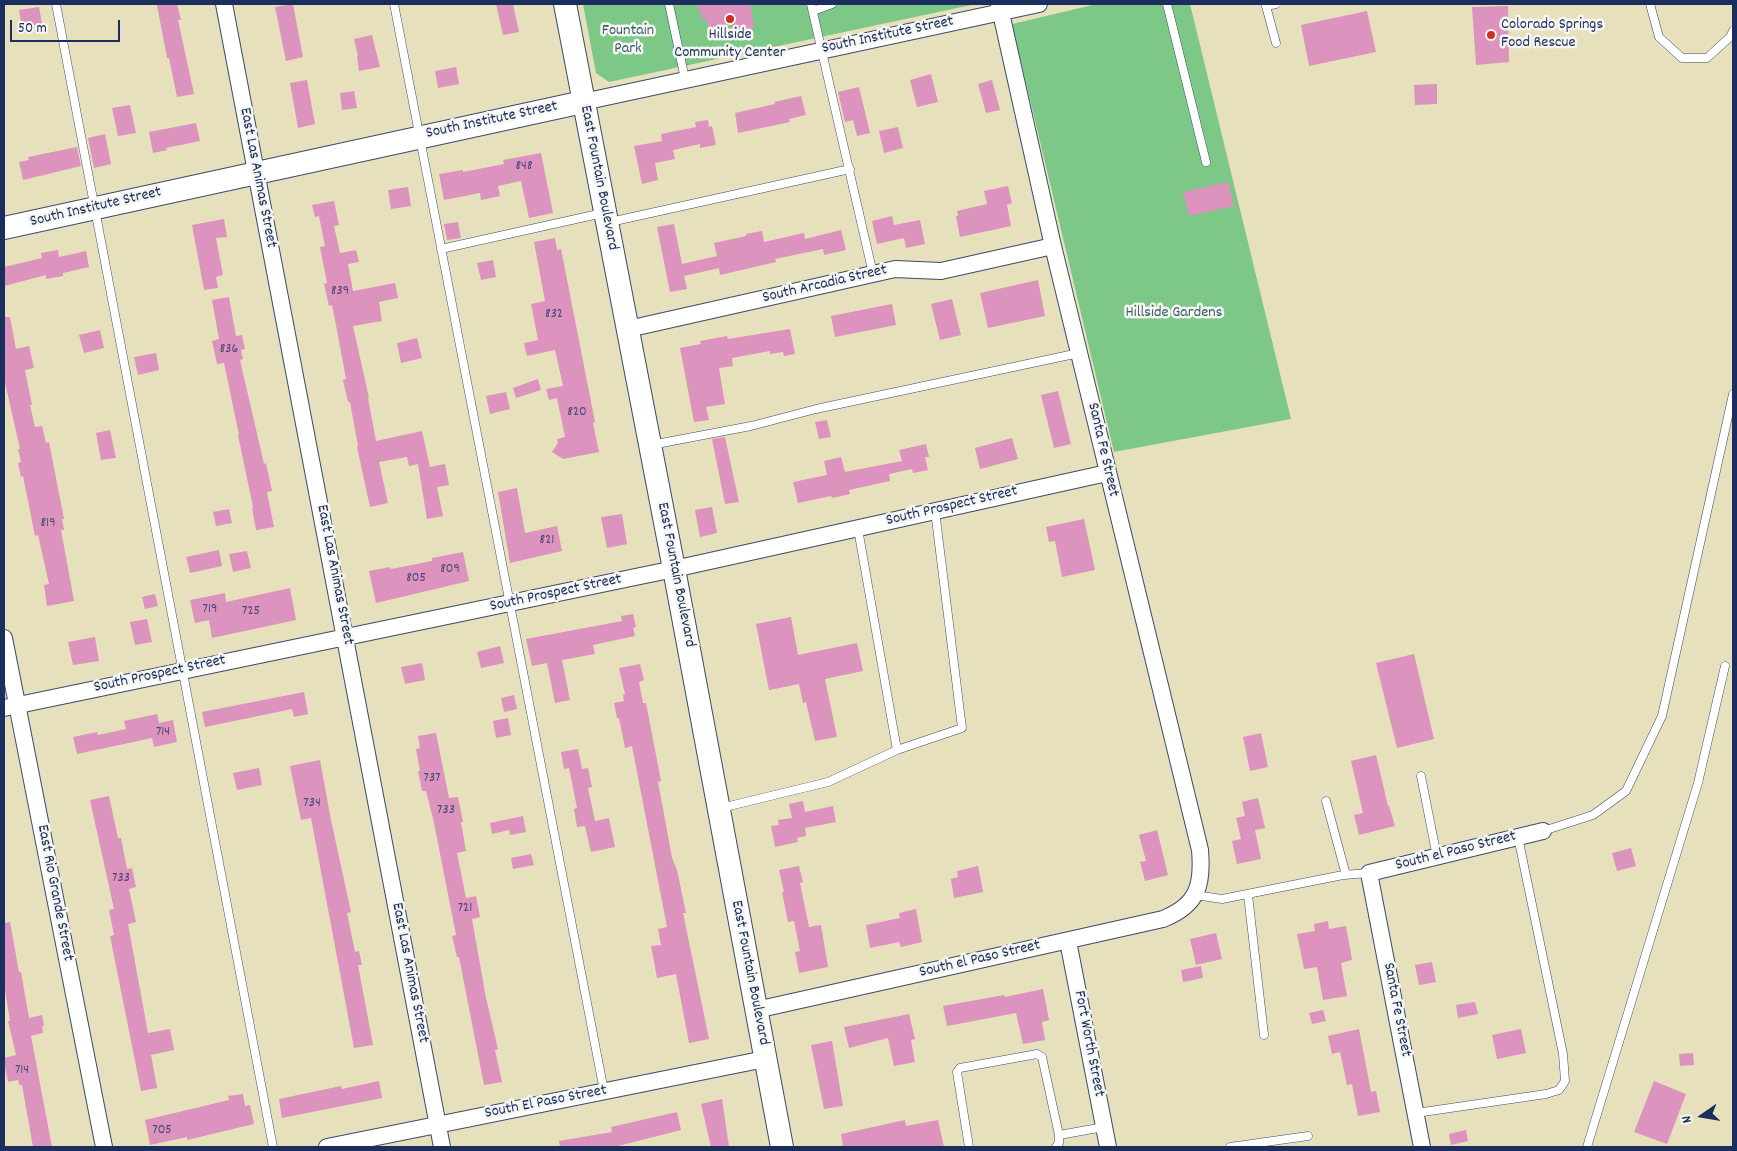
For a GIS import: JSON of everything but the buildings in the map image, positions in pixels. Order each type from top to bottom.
[{"type":"main road","name":"East Fountain Boulevard","points":[[565,4],[674,570],[782,1147]]},
{"type":"main road","name":"South Institute Street","points":[[4,228],[583,102]]},
{"type":"street","name":"East Las Animas Street","points":[[224,4],[442,1147]]},
{"type":"street","name":"South Institute Street","points":[[583,102],[822,50],[1000,8],[1039,4]]},
{"type":"street","name":"Santa Fe Street","points":[[1000,8],[1053,246],[1200,850],[1201,881],[1195,895]]},
{"type":"street","name":"South Arcadia Street","points":[[628,329],[895,269],[941,271],[1053,246]]},
{"type":"street","name":"South Prospect Street","points":[[10,706],[674,570],[1107,472]]},
{"type":"street","name":"East Rio Grande Street","points":[[4,638],[10,706],[104,1147]]},
{"type":"street","name":"South el Paso Street","points":[[1370,873],[1543,832]]},
{"type":"street","name":"Santa Fe Street","points":[[1370,873],[1422,1147]]},
{"type":"street","name":"South el Paso Street","points":[[756,1010],[1163,919],[1185,906],[1195,895]]},
{"type":"street","name":"Fort Worth Street","points":[[1068,940],[1108,1147]]},
{"type":"street","name":"South El Paso Street","points":[[327,1147],[766,1059]]},
{"type":"lane","points":[[56,4],[273,1147]]},
{"type":"lane","points":[[394,4],[604,1091]]},
{"type":"lane","points":[[669,4],[685,80]]},
{"type":"lane","points":[[832,4],[812,8],[873,274]]},
{"type":"lane","points":[[1167,4],[1206,162]]},
{"type":"lane","points":[[1276,4],[1266,6],[1276,43]]},
{"type":"lane","points":[[1650,4],[1659,37],[1682,58],[1707,58],[1730,37],[1733,31]]},
{"type":"lane","points":[[441,249],[850,169]]},
{"type":"lane","points":[[650,445],[751,426],[816,409],[1079,353]]},
{"type":"lane","points":[[1543,832],[1593,815],[1626,791],[1662,716],[1733,394]]},
{"type":"lane","points":[[719,809],[828,782],[897,750],[962,728],[935,511]]},
{"type":"lane","points":[[858,529],[897,750]]},
{"type":"lane","points":[[1586,1147],[1698,783],[1725,666]]},
{"type":"lane","points":[[1421,776],[1436,857]]},
{"type":"lane","points":[[1326,801],[1346,875]]},
{"type":"lane","points":[[1416,1113],[1546,1094],[1559,1090],[1565,1081],[1563,1054],[1518,837]]},
{"type":"lane","points":[[1195,895],[1222,899],[1346,875],[1370,873]]},
{"type":"lane","points":[[1248,895],[1264,1035]]},
{"type":"lane","points":[[969,1147],[957,1072],[960,1068],[1037,1054],[1042,1057],[1059,1135],[1059,1143],[1056,1147]]},
{"type":"lane","points":[[1059,1135],[1104,1126]]},
{"type":"lane","points":[[1230,1147],[1308,1136]]},
{"type":"green space","name":"Fountain Park","points":[[583,4],[976,4],[609,82],[596,73]]},
{"type":"green space","name":"Hillside Gardens","points":[[1097,4],[1190,4],[1291,419],[1114,452],[1012,24]]},
{"type":"place","name":"Hillside Community Center","points":[[730,19]]},
{"type":"place","name":"Colorado Springs Food Rescue","points":[[1491,35]]}]
